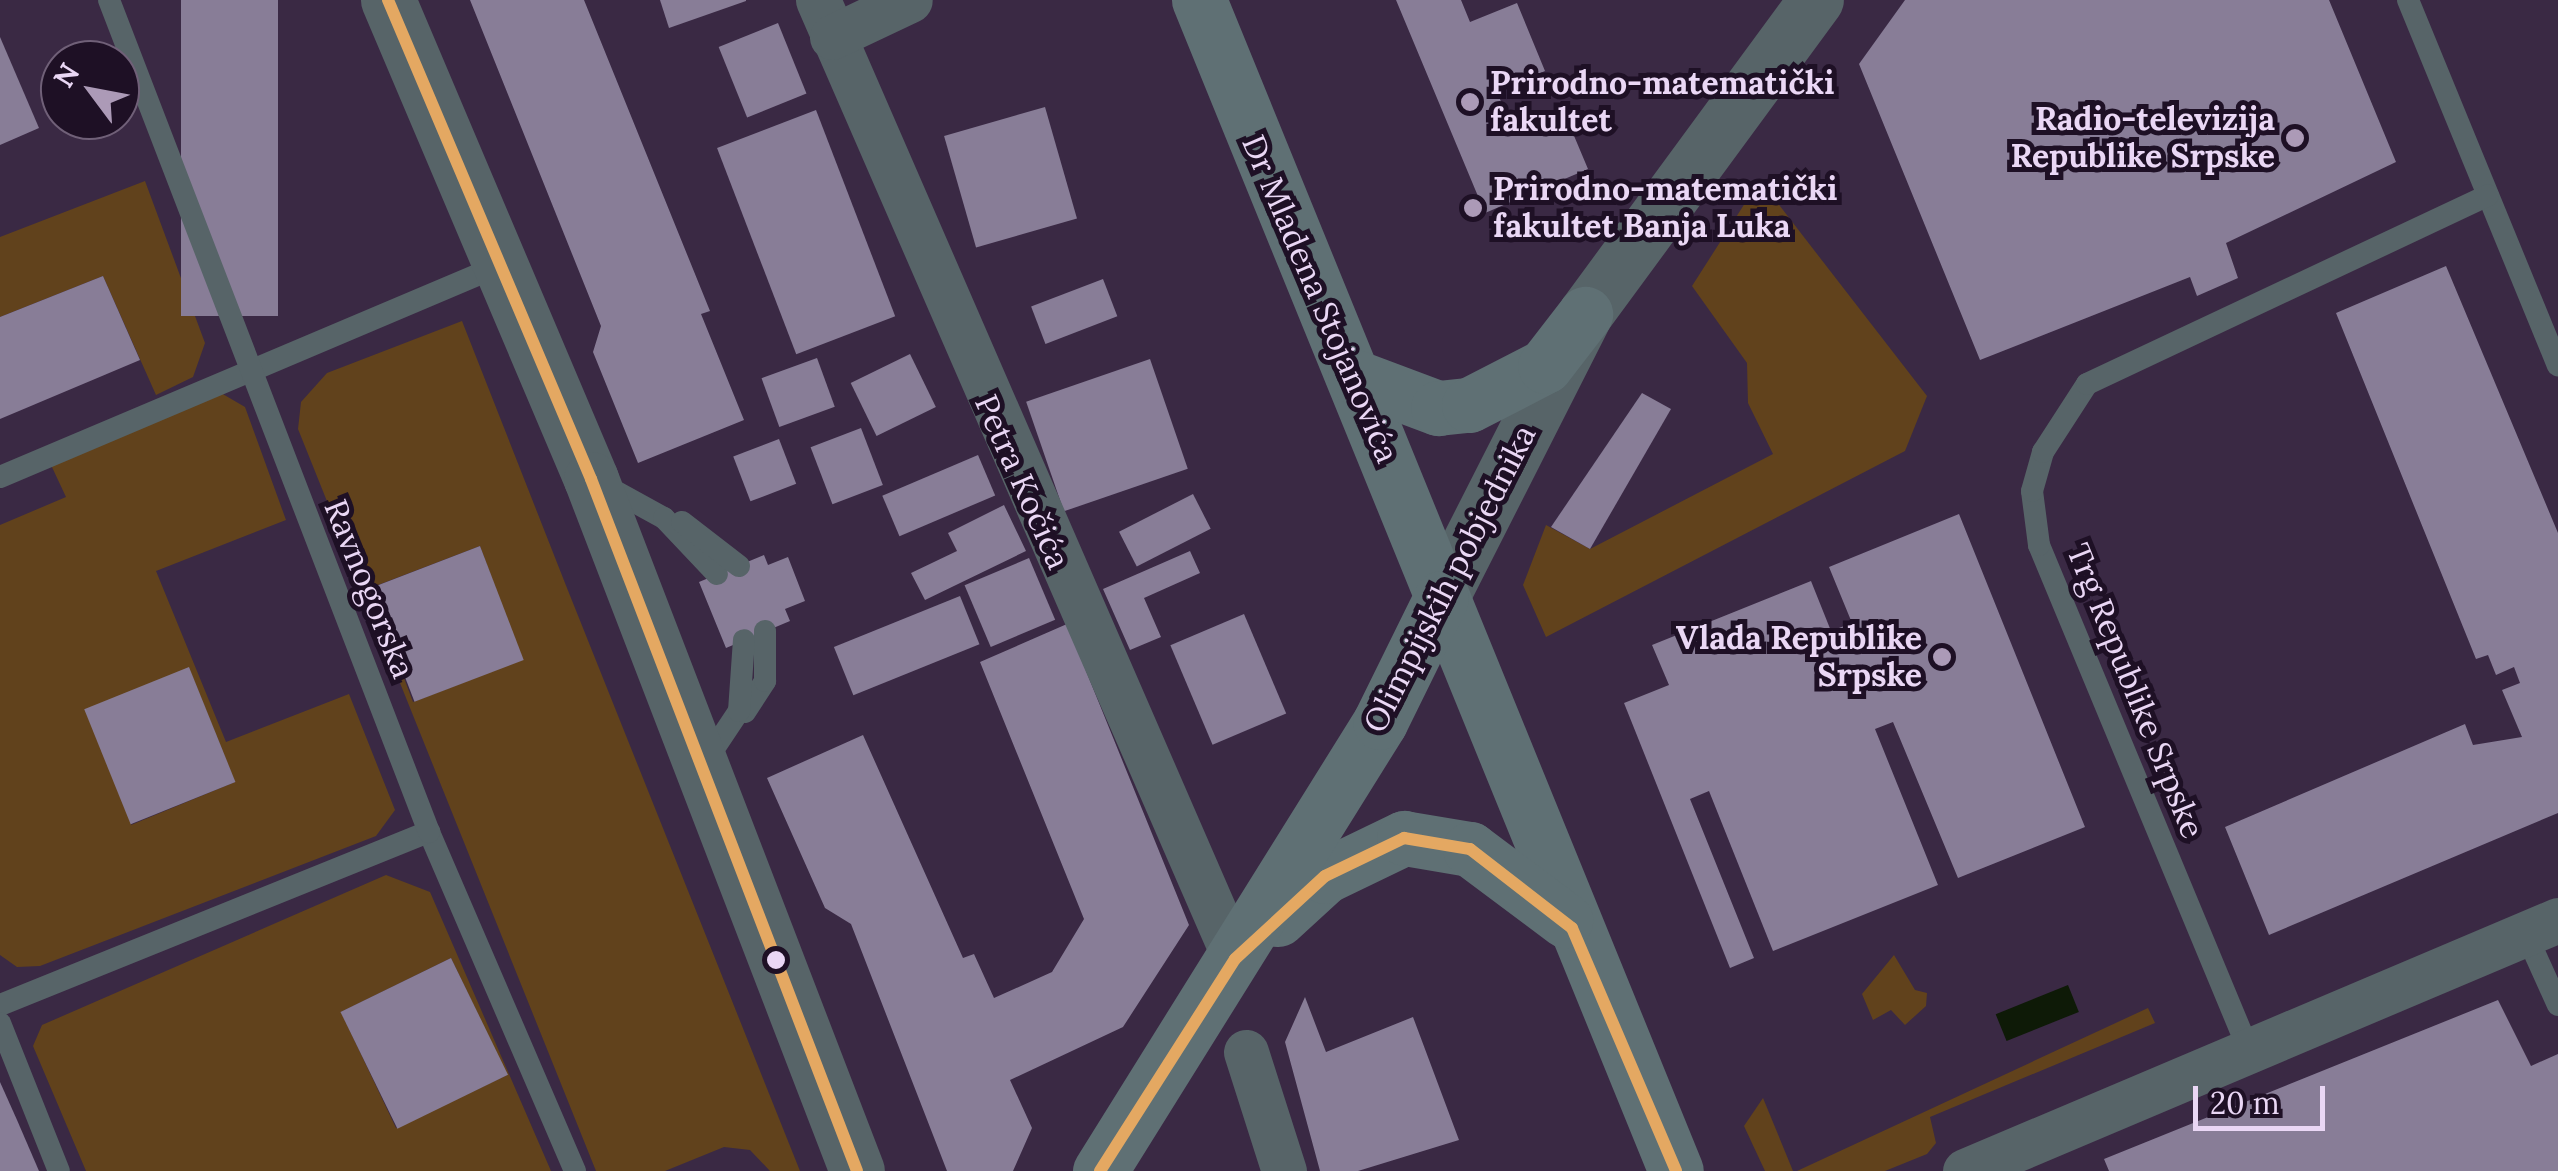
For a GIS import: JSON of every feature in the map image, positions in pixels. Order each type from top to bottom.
[{"type":"main road","name":"Dr Mladena Stojanovića","points":[[1199,0],[1355,377],[1572,928],[1676,1171]]},
{"type":"main road","points":[[1355,377],[1438,408],[1469,405],[1545,366],[1585,314]]},
{"type":"main road","name":"Olimpijskih pobjednika","points":[[1100,1171],[1380,722],[1441,598]]},
{"type":"main road","points":[[1235,959],[1325,876],[1404,838],[1470,849],[1572,928]]},
{"type":"street","points":[[388,0],[496,267],[716,748],[857,1171]]},
{"type":"street","points":[[825,18],[910,0]]},
{"type":"street","name":"Olimpijskih pobjednika","points":[[1441,598],[1585,314],[1816,0]]},
{"type":"street","name":"Petra Kočića","points":[[825,18],[1235,959]]},
{"type":"street","points":[[1965,1171],[2246,1046],[2541,926]]},
{"type":"street","points":[[1246,1052],[1284,1171]]},
{"type":"lane","name":"Ravnogorska","points":[[109,0],[245,371],[429,832],[576,1171]]},
{"type":"lane","points":[[2408,0],[2558,364]]},
{"type":"lane","name":"Trg Republike Srpske","points":[[2246,1046],[2039,545],[2032,491],[2043,452],[2088,384],[2488,195]]},
{"type":"lane","points":[[0,477],[496,267]]},
{"type":"lane","points":[[591,479],[664,518],[728,570]]},
{"type":"lane","points":[[716,748],[746,685],[755,636]]},
{"type":"lane","points":[[0,1006],[429,832]]},
{"type":"lane","points":[[2541,926],[2558,1005]]},
{"type":"lane","points":[[0,1023],[59,1171]]},
{"type":"shaded area","points":[[145,181],[205,343],[193,377],[156,395],[103,276],[0,317],[0,237]]},
{"type":"shaded area","points":[[1747,200],[1776,201],[1927,396],[1905,451],[1546,637],[1523,585],[1546,525],[1590,549],[1773,454],[1748,403],[1747,363],[1692,286]]},
{"type":"shaded area","points":[[462,321],[800,1171],[770,1171],[750,1150],[724,1147],[665,1171],[596,1171],[298,429],[301,402],[327,373]],"holes":[[[480,546],[522,660],[413,702],[370,588]]]},
{"type":"shaded area","points":[[221,393],[245,407],[286,520],[156,571],[226,742],[349,694],[395,810],[376,836],[40,966],[17,967],[0,955],[0,525],[66,497],[51,465]],"holes":[[[189,668],[235,782],[131,825]]]},
{"type":"shaded area","points":[[386,875],[430,892],[551,1171],[86,1171],[33,1046],[42,1025]],"holes":[[[451,958],[507,1075],[396,1128],[341,1012]]]},
{"type":"shaded area","points":[[1894,955],[1915,990],[1927,993],[1926,1006],[1905,1025],[1891,1010],[1873,1020],[1862,994]]},
{"type":"shaded area","points":[[2068,985],[2079,1012],[2007,1041],[1996,1014]]},
{"type":"shaded area","points":[[2148,1008],[2155,1023],[1930,1117],[1936,1143],[1927,1154],[1885,1171],[1797,1171]]},
{"type":"shaded area","points":[[1763,1098],[1793,1171],[1765,1171],[1744,1126]]},
{"type":"building","points":[[181,0],[278,0],[278,316],[181,316]]},
{"type":"building","points":[[470,0],[584,0],[710,311],[701,314],[744,420],[638,463],[593,352],[601,326]]},
{"type":"building","points":[[660,0],[746,0],[746,1],[669,28]]},
{"type":"building","name":"Prirodno-matematički fakultet","points":[[1396,0],[1461,0],[1470,22],[1517,3],[1545,71],[1497,92],[1514,133],[1564,112],[1588,169],[1485,213]]},
{"type":"building","points":[[1905,0],[2329,0],[2396,162],[2226,243],[2238,278],[2197,296],[2190,277],[1980,360],[1859,64]]},
{"type":"building","points":[[778,23],[806,93],[747,117],[719,47]]},
{"type":"building","points":[[0,37],[39,128],[0,145]]},
{"type":"building","points":[[1045,107],[1077,219],[976,247],[944,136]]},
{"type":"building","points":[[816,110],[895,316],[796,354],[717,148]]},
{"type":"building","points":[[2446,266],[2558,533],[2558,813],[2269,935],[2225,827],[2465,724],[2473,745],[2522,737],[2502,690],[2520,683],[2514,667],[2496,675],[2488,655],[2476,659],[2336,313]]},
{"type":"building","points":[[103,276],[140,360],[0,419],[0,317]]},
{"type":"building","points":[[1103,279],[1117,316],[1045,344],[1031,307]]},
{"type":"building","points":[[910,354],[936,407],[877,436],[851,383]]},
{"type":"building","points":[[817,358],[835,407],[779,427],[762,378]]},
{"type":"building","points":[[1150,359],[1188,469],[1064,511],[1026,402]]},
{"type":"building","points":[[1642,393],[1671,409],[1590,549],[1551,527]]},
{"type":"building","points":[[861,428],[883,485],[832,504],[811,447]]},
{"type":"building","points":[[779,439],[796,484],[750,501],[733,457]]},
{"type":"building","points":[[978,455],[995,496],[899,536],[882,496]]},
{"type":"building","points":[[1193,494],[1211,529],[1137,566],[1119,532]]},
{"type":"building","points":[[1004,505],[1026,551],[925,600],[911,573],[957,551],[948,533]]},
{"type":"building","points":[[1959,514],[2085,827],[1958,878],[1893,722],[1875,729],[1938,885],[1773,951],[1709,791],[1690,799],[1754,958],[1730,968],[1624,703],[1669,685],[1652,645],[1811,581],[1831,631],[1852,623],[1829,567]]},
{"type":"building","points":[[480,546],[524,660],[414,702],[371,588]]},
{"type":"building","points":[[1190,551],[1200,573],[1144,598],[1161,637],[1130,650],[1103,589]]},
{"type":"building","points":[[764,555],[768,565],[788,557],[805,601],[785,609],[790,621],[726,648],[699,582]]},
{"type":"building","points":[[1029,558],[1055,620],[991,647],[965,585]]},
{"type":"building","points":[[960,596],[979,644],[853,695],[834,647]]},
{"type":"building","points":[[1244,614],[1286,713],[1213,745],[1170,645]]},
{"type":"building","points":[[1067,624],[1189,925],[1123,1027],[1010,1080],[1032,1128],[1013,1171],[947,1171],[851,924],[825,908],[767,778],[863,735],[963,958],[974,954],[994,998],[1052,972],[1084,919],[980,662]]},
{"type":"building","points":[[189,667],[235,782],[131,824],[84,709]]},
{"type":"building","points":[[451,958],[508,1075],[397,1129],[340,1012]]},
{"type":"building","points":[[1305,997],[1326,1052],[1413,1017],[1459,1140],[1358,1171],[1320,1171],[1285,1042]]},
{"type":"building","points":[[2498,1000],[2531,1066],[2558,1054],[2558,1171],[2109,1171],[2104,1159]]},
{"type":"building","points":[[0,1082],[17,1120],[39,1171],[0,1171]]},
{"type":"transit line","points":[[388,0],[591,479],[857,1171]]},
{"type":"transit line","points":[[1100,1171],[1235,959],[1325,876],[1404,838],[1470,849],[1572,928],[1676,1171]]},
{"type":"place","name":"Prirodno-matematički fakultet","points":[[1470,102]]},
{"type":"place","name":"Radio-televizija Republike Srpske","points":[[2295,138]]},
{"type":"place","name":"Prirodno-matematički fakultet Banja Luka","points":[[1473,208]]},
{"type":"place","name":"Vlada Republike Srpske","points":[[1942,657]]}]
